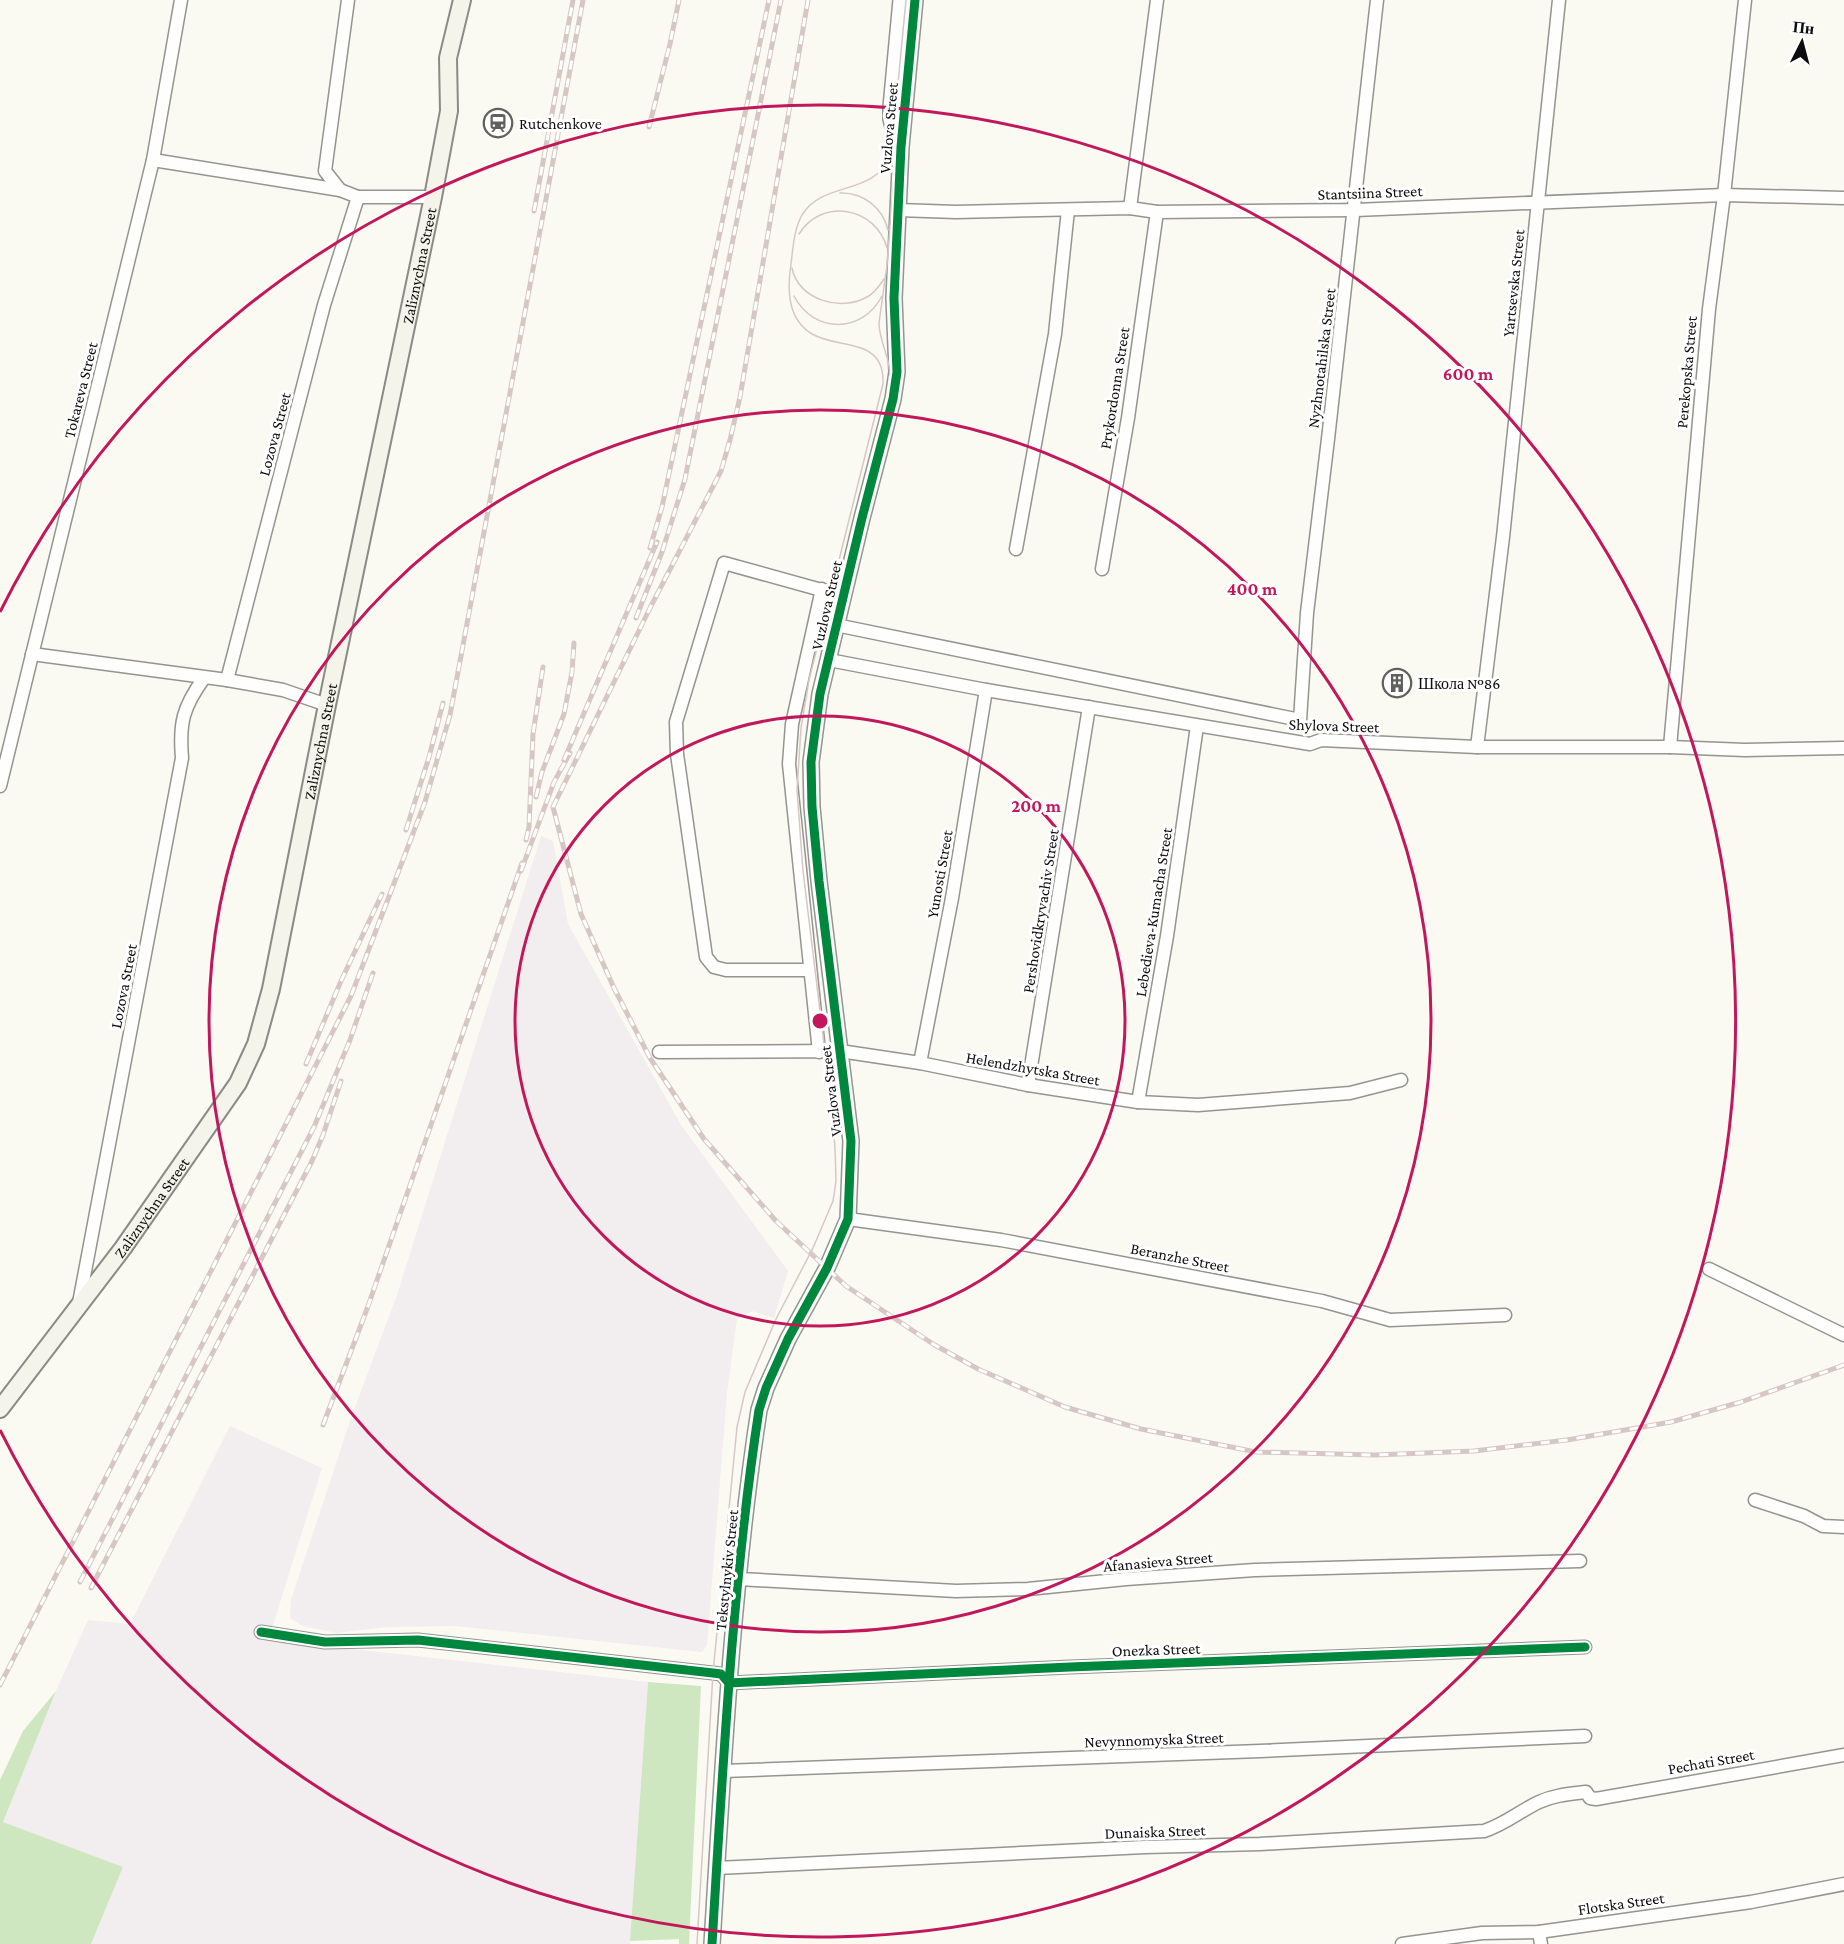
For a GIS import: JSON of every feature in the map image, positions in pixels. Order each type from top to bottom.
[{"type":"main road","name":"Zaliznychna Street","points":[[0,1409],[123,1248],[238,1083],[256,1044],[271,989],[327,705],[433,197],[449,111],[448,58],[462,0]]},
{"type":"street","name":"Tokareva Street","points":[[0,786],[153,160],[181,0]]},
{"type":"street","points":[[340,190],[325,171],[348,0]]},
{"type":"street","name":"Vuzlova Street","points":[[901,0],[891,107],[891,119],[897,143],[901,147]]},
{"type":"street","name":"Vuzlova Street","points":[[848,1219],[851,1141],[819,880],[811,791],[812,748],[820,694],[893,399],[897,372],[894,298],[901,147],[915,0]]},
{"type":"street","points":[[1130,208],[1157,0]]},
{"type":"street","name":"Nyzhnotahilska Street","points":[[1300,720],[1307,613],[1377,0]]},
{"type":"street","name":"Yartsevska Street","points":[[1477,747],[1503,537],[1559,0]]},
{"type":"street","name":"Perekopska Street","points":[[1670,747],[1709,309],[1745,0]]},
{"type":"street","points":[[153,160],[340,190],[358,197],[433,197]]},
{"type":"street","name":"Stantsiina Street","points":[[898,210],[956,212],[1130,208],[1157,212],[1354,210],[1724,195],[1844,198]]},
{"type":"street","name":"Lozova Street","points":[[227,680],[324,305],[358,197]]},
{"type":"street","points":[[1016,549],[1054,334],[1068,210]]},
{"type":"street","name":"Prykordonna Street","points":[[1102,569],[1128,417],[1157,212]]},
{"type":"street","name":"Vuzlova Street","points":[[809,970],[726,970],[714,967],[706,957],[677,754],[676,723],[724,563],[843,596]]},
{"type":"street","points":[[819,1053],[789,765],[792,724],[822,589]]},
{"type":"street","name":"Shylova Street","points":[[836,625],[1300,720]]},
{"type":"street","points":[[32,654],[227,680],[283,690],[327,705]]},
{"type":"street","name":"Shylova Street","points":[[829,660],[986,690],[1310,744],[1322,740],[1477,747],[1670,747],[1745,750],[1844,748]]},
{"type":"street","name":"Lozova Street","points":[[79,1304],[182,758],[182,724],[187,702],[204,678]]},
{"type":"street","name":"Yunosti Street","points":[[920,1063],[952,898],[986,690]]},
{"type":"street","name":"Pershovidkryvachiv Street","points":[[1028,1085],[1089,707]]},
{"type":"street","name":"Lebedieva-Kumacha Street","points":[[1138,1102],[1167,936],[1197,726]]},
{"type":"street","name":"Helendzhytska Street","points":[[658,1052],[819,1053],[840,1051],[1138,1102],[1198,1105],[1350,1093],[1401,1080]]},
{"type":"street","name":"Beranzhe Street","points":[[848,1219],[1012,1242],[1322,1302],[1390,1320],[1505,1315]]},
{"type":"street","name":"Tekstylnykiv Street","points":[[712,1944],[729,1683],[759,1410],[766,1388],[788,1339],[827,1268],[848,1219]]},
{"type":"street","points":[[1709,1269],[1844,1335]]},
{"type":"street","points":[[1755,1500],[1804,1516],[1823,1526],[1844,1527]]},
{"type":"street","name":"Afanasieva Street","points":[[739,1579],[956,1591],[1028,1589],[1255,1570],[1580,1561]]},
{"type":"street","points":[[261,1632],[325,1642],[418,1640],[713,1672],[721,1674],[729,1683]]},
{"type":"street","name":"Onezka Street","points":[[729,1683],[1585,1647]]},
{"type":"street","name":"Nevynnomyska Street","points":[[724,1771],[1585,1736]]},
{"type":"street","name":"Pechati Street","points":[[1586,1792],[1590,1798],[1596,1799],[1844,1755]]},
{"type":"street","name":"Dunaiska Street","points":[[717,1868],[1484,1832],[1496,1828],[1539,1802],[1555,1796],[1586,1792]]},
{"type":"street","name":"Flotska Street","points":[[1402,1944],[1482,1933],[1540,1938],[1844,1884]]},
{"type":"shaded area","points":[[541,836],[553,841],[568,924],[681,1125],[788,1271],[774,1318],[752,1311],[737,1319],[727,1393],[707,1645],[702,1652],[455,1626],[386,1627],[337,1633],[303,1626],[290,1618],[291,1600],[351,1418],[397,1295]]},
{"type":"shaded area","points":[[230,1426],[322,1468],[273,1625],[272,1640],[648,1682],[630,1944],[91,1944],[123,1867],[3,1822],[56,1691],[88,1620],[130,1624]]},
{"type":"green space","points":[[648,1682],[701,1686],[689,1944],[679,1944],[679,1939],[630,1941]]},
{"type":"green space","points":[[56,1691],[3,1822],[123,1867],[91,1944],[0,1944],[0,1780],[23,1731]]},
{"type":"tram line","points":[[697,1944],[713,1673],[737,1427],[745,1392],[776,1319],[813,1248],[833,1201],[836,1181],[831,1101],[803,871],[797,790],[801,728],[809,680],[883,384],[882,369],[877,359],[869,352],[859,347],[823,339],[812,334],[798,321],[791,303],[790,274],[797,226],[811,204],[872,178],[883,169],[891,156],[906,0]]},
{"type":"tram line","points":[[890,375],[879,323],[887,265],[896,152]]},
{"type":"tram line","points":[[840,193],[856,195],[871,203],[882,215],[888,230]]},
{"type":"tram line","points":[[799,234],[809,222],[821,215],[834,211],[848,212],[872,223],[881,234],[887,248]]},
{"type":"tram line","points":[[792,268],[803,288],[812,295],[833,303],[857,301],[867,297],[884,279]]},
{"type":"tram line","points":[[794,296],[813,317],[825,323],[838,324],[851,323],[863,317],[882,296]]},
{"type":"railway","points":[[534,211],[573,0]]},
{"type":"railway","points":[[0,1685],[351,996],[425,802],[450,715],[583,0]]},
{"type":"railway","points":[[649,127],[679,0]]},
{"type":"railway","points":[[650,548],[662,507],[769,0]]},
{"type":"railway","points":[[636,618],[662,552],[685,479],[781,0]]},
{"type":"railway","points":[[808,0],[740,397],[721,471],[650,608],[553,807],[581,914],[614,988],[650,1058],[704,1139],[776,1221],[846,1286],[933,1344],[978,1369],[1065,1407],[1141,1429],[1256,1452],[1375,1455],[1474,1451],[1567,1440],[1671,1422],[1741,1402],[1844,1365]]},
{"type":"railway","points":[[564,760],[657,542]]},
{"type":"railway","points":[[536,797],[542,772],[564,714],[572,672],[574,643]]},
{"type":"railway","points":[[526,840],[529,827],[533,734],[543,667]]},
{"type":"railway","points":[[406,830],[443,703]]},
{"type":"railway","points":[[521,871],[554,782],[570,753]]},
{"type":"railway","points":[[323,1425],[367,1309],[522,863]]},
{"type":"railway","points":[[306,1064],[341,981],[382,894]]},
{"type":"railway","points":[[80,1582],[314,1127],[350,1040],[373,973]]},
{"type":"railway","points":[[91,1588],[312,1161],[341,1081]]},
{"type":"cycle path","points":[[712,1944],[735,1609],[759,1410],[766,1388],[788,1339],[827,1268],[848,1219],[851,1141],[819,881],[812,807],[811,762],[820,694],[893,399],[897,372],[894,298],[901,147],[915,0]]},
{"type":"cycle path","points":[[261,1632],[325,1642],[418,1640],[721,1674],[729,1683],[1585,1647]]},
{"type":"place","name":"Rutchenkove","points":[[498,123]]},
{"type":"place","name":"Школа №86","points":[[1397,683]]}]
